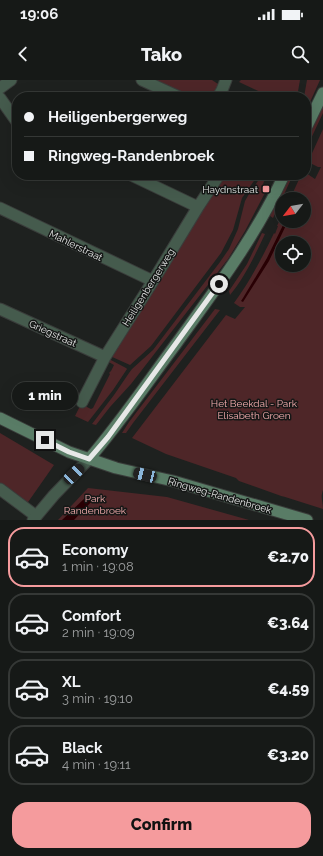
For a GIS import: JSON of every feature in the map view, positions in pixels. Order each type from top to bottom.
[{"type":"main road","points":[[311,118],[323,93]]},
{"type":"main road","points":[[89,459],[108,437],[235,261],[260,220],[282,180]]},
{"type":"main road","name":"Ringweg-Randenbroek","points":[[0,418],[69,452],[116,468],[173,481],[307,520]]},
{"type":"street","points":[[0,88],[11,80]]},
{"type":"street","points":[[142,80],[168,92]]},
{"type":"street","points":[[221,92],[226,80]]},
{"type":"street","points":[[0,98],[12,115]]},
{"type":"street","points":[[141,180],[198,207]]},
{"type":"street","name":"Heiligenbergerweg","points":[[82,402],[105,357],[216,180]]},
{"type":"street","name":"Mahlerstraat","points":[[0,208],[153,282]]},
{"type":"street","name":"Griegstraat","points":[[0,309],[105,357]]},
{"type":"street","points":[[0,489],[35,518],[54,495],[89,459]]},
{"type":"green space","points":[[153,80],[212,80],[218,84],[216,92],[178,92]]},
{"type":"green space","points":[[241,80],[300,80],[298,92],[260,92],[239,82]]},
{"type":"green space","points":[[307,80],[320,80],[311,100],[311,92],[305,92]]},
{"type":"green space","points":[[323,106],[323,113],[311,138],[311,131]]},
{"type":"green space","name":"Het Beekdal - Park Elisabeth Groen","points":[[323,129],[323,509],[282,496],[284,497],[239,481],[236,478],[166,454],[132,438],[226,315],[235,319],[245,307],[240,307],[234,303],[256,269],[277,228],[311,228],[311,192],[293,192],[299,180],[311,180],[311,176],[315,179],[321,167],[311,164],[311,155]]},
{"type":"green space","points":[[222,180],[255,180],[242,198],[233,230],[221,253],[151,346],[130,365],[110,356]]},
{"type":"green space","points":[[259,180],[265,180],[263,184],[265,186],[263,189],[266,191],[228,259],[131,384],[96,425],[92,424],[132,369],[153,350],[229,249],[238,229],[245,201]]},
{"type":"green space","points":[[288,180],[291,180],[285,192],[282,192]]},
{"type":"green space","points":[[275,206],[275,214],[273,218],[270,216]]},
{"type":"green space","points":[[262,233],[265,234],[253,258],[230,295],[229,291],[247,264]]},
{"type":"green space","points":[[215,309],[220,310],[126,433],[122,433],[129,422]]},
{"type":"green space","points":[[109,359],[127,369],[88,422],[75,416],[81,404],[91,409],[93,408],[114,365],[107,361]]},
{"type":"green space","points":[[0,433],[54,465],[26,505],[0,485]]},
{"type":"green space","name":"Park Randenbroek","points":[[88,488],[167,497],[249,520],[58,520]]},
{"type":"shaded area","points":[[282,228],[285,228],[281,236],[278,236]]},
{"type":"shaded area","points":[[275,242],[275,248],[269,261],[243,302],[241,301],[267,258]]},
{"type":"shaded area","points":[[86,497],[92,501],[74,520],[62,520]]},
{"type":"place","name":"Haydnstraat","points":[[266,189]]},
{"type":"route","points":[[45,440],[69,452],[89,459],[108,437],[219,284]]}]
